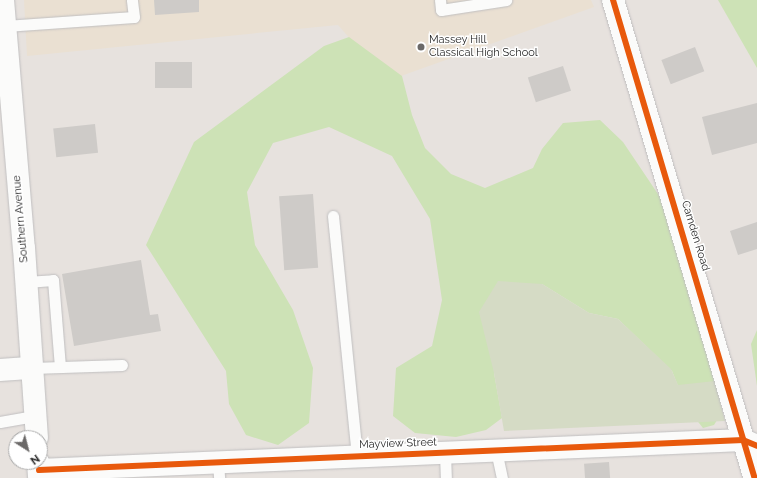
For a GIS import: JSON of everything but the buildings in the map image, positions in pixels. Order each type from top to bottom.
[{"type":"street","name":"Southern Avenue","points":[[3,0],[5,26],[4,77],[17,177],[36,430]]},
{"type":"street","name":"Camden Road","points":[[613,0],[737,410],[750,443],[755,478]]},
{"type":"street","points":[[0,161],[17,177]]},
{"type":"street","points":[[0,370],[32,368]]},
{"type":"street","name":"Mayview Street","points":[[39,470],[106,472],[218,470],[357,456],[496,450],[750,443]]},
{"type":"lane","points":[[5,26],[134,17],[132,0]]},
{"type":"lane","points":[[440,0],[441,10],[506,0]]},
{"type":"lane","points":[[334,216],[357,456]]},
{"type":"lane","points":[[26,282],[52,280],[60,367]]},
{"type":"lane","points":[[32,368],[122,365]]},
{"type":"lane","points":[[0,422],[35,416]]},
{"type":"lane","points":[[496,450],[502,478]]},
{"type":"lane","points":[[445,452],[446,478]]},
{"type":"shaded area","name":"Massey Hill Classical High School","points":[[24,0],[591,0],[594,7],[387,81],[338,25],[27,56]]},
{"type":"green space","points":[[718,0],[757,0],[757,68]]},
{"type":"green space","points":[[349,37],[402,76],[412,115],[425,148],[451,174],[485,188],[533,168],[542,149],[563,123],[600,120],[623,142],[660,197],[715,381],[722,412],[714,425],[703,428],[687,408],[672,371],[618,319],[589,313],[542,284],[494,373],[502,418],[486,430],[456,437],[415,433],[393,416],[396,368],[432,346],[442,300],[430,219],[392,156],[329,127],[273,143],[247,192],[255,245],[293,310],[313,368],[309,423],[278,445],[246,435],[229,404],[226,371],[146,245],[194,142],[324,46]]},
{"type":"green space","points":[[498,281],[542,284],[589,313],[618,319],[671,369],[678,385],[715,381],[725,421],[504,431],[494,373],[479,312]]},
{"type":"green space","points":[[757,330],[757,386],[751,344]]},
{"type":"cycle path","points":[[613,0],[755,478]]},
{"type":"cycle path","points":[[48,470],[743,440],[757,446]]},
{"type":"place","name":"Massey Hill Classical High School","points":[[421,47]]}]
